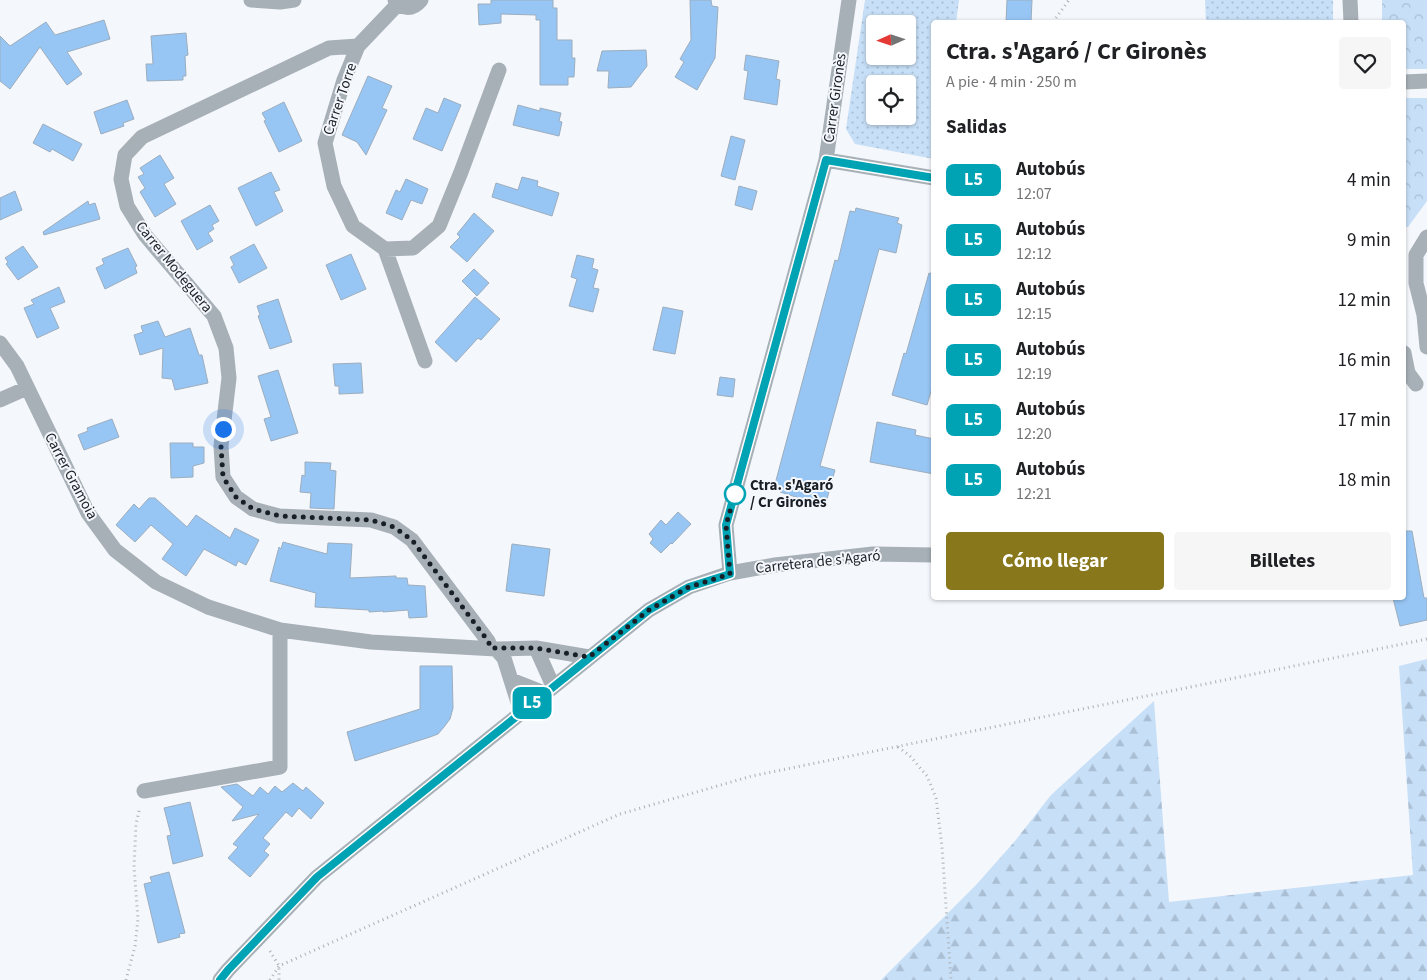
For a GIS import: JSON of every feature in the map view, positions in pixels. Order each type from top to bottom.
[{"type":"street","points":[[251,0],[280,2],[294,0]]},
{"type":"street","points":[[396,2],[403,7],[410,8],[421,0]]},
{"type":"street","name":"Carrer Gironès","points":[[730,574],[726,525],[826,160],[849,0]]},
{"type":"street","points":[[1350,0],[1351,20]]},
{"type":"street","name":"Carrer Torre","points":[[385,249],[353,226],[334,186],[325,143],[344,80],[358,46],[396,2]]},
{"type":"street","name":"Carrer Modeguera","points":[[358,46],[329,48],[142,137],[125,155],[121,179],[127,206],[145,235],[214,316],[226,348],[229,378],[221,446],[223,477],[236,497],[253,509],[280,516],[371,520],[394,527],[412,540],[488,641],[504,658],[521,712]]},
{"type":"street","points":[[424,361],[385,249],[413,248],[439,226],[499,70]]},
{"type":"street","points":[[1406,82],[1427,81]]},
{"type":"street","points":[[826,160],[931,178]]},
{"type":"street","points":[[1427,237],[1416,255],[1416,283],[1426,316],[1427,347]]},
{"type":"street","name":"Carrer Gramoia","points":[[0,343],[17,366],[88,513],[115,550],[156,582],[208,607],[280,630],[371,642],[494,648],[536,648],[589,657]]},
{"type":"street","points":[[1406,364],[1408,373],[1416,384]]},
{"type":"street","points":[[0,400],[27,388]]},
{"type":"street","name":"Carretera de s'Agaró","points":[[220,980],[317,877],[649,610],[689,587],[730,574],[774,566],[872,554],[931,555]]},
{"type":"street","points":[[144,791],[280,766],[280,630]]},
{"type":"street","points":[[536,648],[548,690]]},
{"type":"street","points":[[511,680],[548,690]]},
{"type":"path","points":[[1054,20],[1069,0]]},
{"type":"path","points":[[270,980],[279,966],[620,814],[752,776],[1427,639]]},
{"type":"path","points":[[898,747],[910,756],[927,776],[936,798],[942,847],[951,980]]},
{"type":"path","points":[[126,980],[135,946],[138,919],[134,867],[136,824],[144,791]]},
{"type":"path","points":[[261,935],[279,966],[279,980]]},
{"type":"green space","points":[[865,0],[959,0],[956,20],[931,20],[931,158],[855,144],[846,129]]},
{"type":"green space","points":[[1205,0],[1333,0],[1333,20],[1206,20]]},
{"type":"green space","points":[[1382,0],[1427,0],[1427,69],[1406,69],[1406,20],[1382,20]]},
{"type":"green space","points":[[1406,98],[1427,98],[1427,201],[1408,227],[1406,227]]},
{"type":"green space","points":[[1427,659],[1427,980],[881,980],[976,885],[1015,841],[1051,795],[1154,701],[1169,902],[1413,875],[1399,666]]},
{"type":"building","points":[[491,0],[553,0],[553,8],[557,8],[557,40],[572,40],[572,58],[575,58],[574,77],[568,77],[568,85],[540,85],[540,20],[536,20],[536,15],[501,14],[501,23],[479,25],[478,4],[491,4]]},
{"type":"building","points":[[690,0],[711,0],[712,6],[718,7],[715,58],[697,90],[675,77],[684,62],[680,59],[691,40]]},
{"type":"building","points":[[1007,0],[1032,0],[1031,20],[1006,20]]},
{"type":"building","points":[[104,20],[110,39],[67,52],[82,74],[67,85],[40,47],[10,89],[0,81],[0,36],[10,46],[46,22],[55,35]]},
{"type":"building","points":[[186,33],[188,55],[185,56],[186,76],[183,76],[183,80],[147,81],[146,64],[153,64],[151,36]]},
{"type":"building","points":[[646,50],[647,66],[631,87],[608,88],[609,71],[597,71],[602,51]]},
{"type":"building","points":[[746,55],[779,61],[776,79],[780,80],[777,105],[744,99],[748,71],[744,70]]},
{"type":"building","points":[[368,76],[392,86],[382,108],[387,110],[366,155],[357,142],[342,135]]},
{"type":"building","points":[[444,98],[461,105],[442,151],[413,139],[426,108],[438,113]]},
{"type":"building","points":[[127,100],[134,119],[123,123],[124,126],[101,134],[94,112]]},
{"type":"building","points":[[284,102],[302,141],[279,152],[262,113]]},
{"type":"building","points":[[518,105],[540,111],[540,108],[561,113],[559,121],[562,122],[559,136],[513,125]]},
{"type":"building","points":[[43,124],[82,144],[73,161],[52,149],[50,152],[33,143]]},
{"type":"building","points":[[731,136],[745,140],[735,180],[721,176]]},
{"type":"building","points":[[160,155],[174,178],[164,184],[176,204],[155,217],[140,192],[145,188],[138,177],[144,174],[140,168]]},
{"type":"building","points":[[271,172],[280,190],[274,192],[283,211],[256,226],[238,188]]},
{"type":"building","points":[[522,177],[538,181],[537,186],[559,193],[552,216],[492,197],[496,183],[518,190]]},
{"type":"building","points":[[406,179],[428,189],[422,204],[411,200],[402,220],[386,213],[396,190],[400,192]]},
{"type":"building","points":[[739,186],[757,191],[752,210],[735,205]]},
{"type":"building","points":[[15,191],[22,210],[0,220],[0,198]]},
{"type":"building","points":[[88,201],[89,205],[95,203],[100,219],[44,235],[43,232]]},
{"type":"building","points":[[210,205],[219,221],[212,225],[214,229],[208,233],[213,241],[197,250],[181,221]]},
{"type":"building","points":[[856,208],[899,218],[897,223],[902,225],[896,253],[879,249],[820,466],[835,470],[827,499],[821,497],[818,504],[780,492],[782,486],[775,484],[835,260],[838,261],[850,211],[855,212]]},
{"type":"building","points":[[474,213],[494,231],[467,262],[450,247],[460,237],[457,234]]},
{"type":"building","points":[[254,244],[267,268],[239,283],[231,267],[234,265],[230,257]]},
{"type":"building","points":[[23,246],[38,267],[18,280],[6,264],[8,262],[5,258]]},
{"type":"building","points":[[128,248],[137,266],[135,267],[137,273],[105,289],[96,268],[104,264],[102,259]]},
{"type":"building","points":[[351,254],[366,289],[341,300],[326,265]]},
{"type":"building","points":[[577,255],[594,259],[592,268],[598,270],[593,288],[599,289],[593,312],[569,306],[577,279],[571,277]]},
{"type":"building","points":[[474,269],[489,283],[477,296],[462,281]]},
{"type":"building","points":[[929,273],[931,273],[931,391],[927,405],[892,395],[904,353],[906,354]]},
{"type":"building","points":[[59,287],[65,302],[50,308],[59,328],[37,338],[24,308],[34,304],[31,300]]},
{"type":"building","points":[[475,297],[500,319],[481,340],[478,338],[456,362],[435,342]]},
{"type":"building","points":[[278,299],[292,342],[270,349],[258,316],[260,315],[257,306]]},
{"type":"building","points":[[663,307],[683,311],[675,354],[653,350]]},
{"type":"building","points":[[158,321],[165,337],[190,328],[199,355],[202,355],[208,383],[175,390],[172,379],[162,378],[163,348],[140,355],[134,335],[143,332],[141,326]]},
{"type":"building","points":[[361,363],[363,393],[339,394],[339,386],[335,386],[333,364]]},
{"type":"building","points":[[278,370],[298,433],[271,441],[264,419],[271,417],[258,376]]},
{"type":"building","points":[[720,377],[735,379],[733,397],[717,395]]},
{"type":"building","points":[[112,419],[119,437],[84,450],[78,435],[88,431],[87,428]]},
{"type":"building","points":[[877,422],[916,430],[915,435],[931,438],[931,473],[870,462]]},
{"type":"building","points":[[170,443],[193,443],[193,447],[204,447],[204,463],[193,466],[193,477],[171,478]]},
{"type":"building","points":[[305,462],[331,463],[330,470],[336,471],[334,509],[310,508],[311,493],[300,492],[302,475],[305,476]]},
{"type":"building","points":[[149,498],[155,498],[187,527],[196,515],[230,538],[235,528],[259,540],[246,565],[238,561],[236,566],[204,549],[186,576],[162,559],[173,544],[151,525],[135,542],[116,525],[134,504],[139,509]]},
{"type":"building","points":[[678,512],[691,524],[661,553],[650,543],[653,539],[649,534],[661,520],[666,525]]},
{"type":"building","points":[[1406,531],[1412,531],[1424,598],[1427,598],[1427,620],[1400,626],[1394,600],[1406,600]]},
{"type":"building","points":[[283,542],[327,554],[328,543],[352,544],[350,578],[396,576],[396,578],[407,578],[408,585],[425,586],[427,617],[409,618],[408,610],[369,612],[369,610],[315,607],[316,593],[270,581],[279,547],[281,549]]},
{"type":"building","points":[[512,544],[550,549],[544,596],[506,591]]},
{"type":"building","points":[[420,666],[452,666],[453,708],[450,719],[438,734],[355,761],[347,732],[420,709]]},
{"type":"building","points":[[293,783],[303,791],[306,787],[324,803],[311,819],[299,808],[292,817],[286,812],[263,838],[270,844],[264,851],[269,855],[250,877],[228,858],[238,847],[233,844],[259,814],[232,821],[243,807],[221,787],[237,784],[253,796],[260,787],[268,794],[275,786],[282,792]]},
{"type":"building","points":[[190,802],[203,856],[173,864],[167,836],[171,835],[164,808]]},
{"type":"building","points":[[169,872],[185,933],[179,934],[180,937],[158,943],[144,884],[152,882],[150,877]]},
{"type":"bus line","name":"L5","points":[[220,980],[317,877],[553,686],[649,610],[689,587],[730,574],[726,525],[826,160],[931,178]]},
{"type":"place","name":"Ctra. s'Agaró / Cr Gironès","points":[[735,494]]},
{"type":"route","points":[[223,429],[221,446],[223,477],[236,497],[253,509],[280,516],[371,520],[394,527],[412,540],[488,641],[491,648],[496,649],[536,648],[589,657],[649,610],[689,587],[730,574],[726,525],[735,494]]}]
